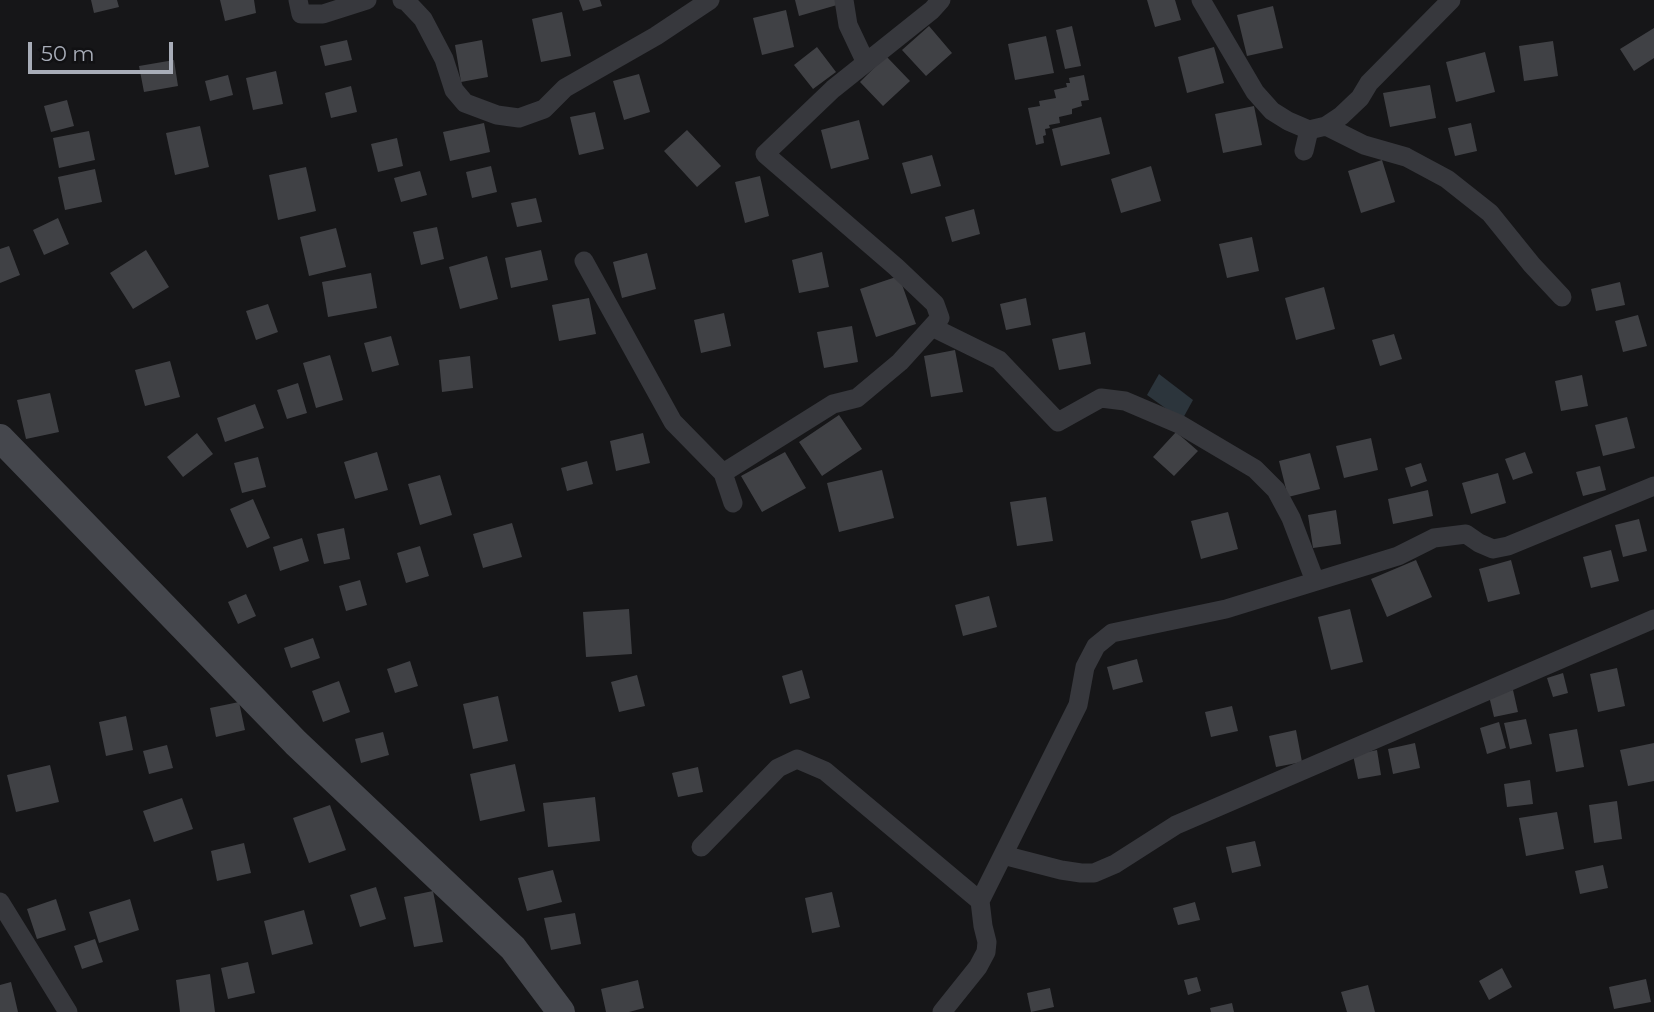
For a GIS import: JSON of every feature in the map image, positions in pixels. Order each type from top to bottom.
[{"type":"main road","points":[[0,438],[296,743],[513,948],[561,1012]]},
{"type":"street","points":[[298,0],[301,14],[323,14],[367,0]]},
{"type":"street","points":[[402,0],[423,19],[444,59],[454,90],[465,103],[497,115],[519,118],[544,109],[565,88],[656,36],[710,0]]},
{"type":"street","points":[[844,0],[848,24],[866,63]]},
{"type":"street","points":[[723,473],[833,404],[857,398],[900,362],[940,318],[934,304],[854,229],[765,154],[833,89],[941,0]]},
{"type":"street","points":[[1201,0],[1255,92],[1272,111],[1289,121],[1406,157],[1447,179],[1490,214],[1562,297]]},
{"type":"street","points":[[1304,151],[1317,128],[1341,116],[1360,98],[1369,83],[1451,0]]},
{"type":"street","points":[[584,261],[673,422],[723,473],[733,503]]},
{"type":"street","points":[[932,327],[999,360],[1058,422],[1101,398],[1125,401],[1180,424],[1255,468],[1276,491],[1286,509],[1315,581]]},
{"type":"street","points":[[942,1012],[978,967],[986,952],[988,942],[980,901],[1077,705],[1085,667],[1096,646],[1112,633],[1226,609],[1398,556],[1434,538],[1466,534],[1493,549],[1508,546],[1654,486]]},
{"type":"street","points":[[1003,855],[1061,870],[1094,873],[1115,864],[1176,825],[1654,618]]},
{"type":"street","points":[[701,847],[778,768],[797,759],[825,771],[980,901]]},
{"type":"street","points":[[0,902],[68,1012]]},
{"type":"shaded area","points":[[1159,374],[1193,400],[1182,420],[1147,395]]},
{"type":"building","points":[[91,0],[117,0],[119,7],[94,13]]},
{"type":"building","points":[[220,0],[254,0],[256,13],[225,21]]},
{"type":"building","points":[[579,0],[600,0],[602,6],[583,11]]},
{"type":"building","points":[[795,0],[835,0],[837,5],[799,16]]},
{"type":"building","points":[[1147,0],[1175,0],[1181,20],[1155,27]]},
{"type":"building","points":[[1273,6],[1283,48],[1247,56],[1237,15]]},
{"type":"building","points":[[786,10],[794,47],[762,55],[753,18]]},
{"type":"building","points":[[562,12],[571,56],[541,62],[532,19]]},
{"type":"building","points":[[929,26],[952,53],[926,76],[902,50]]},
{"type":"building","points":[[1072,26],[1081,66],[1065,69],[1056,30]]},
{"type":"building","points":[[1654,28],[1654,58],[1634,71],[1620,49]]},
{"type":"building","points":[[1046,36],[1054,73],[1015,80],[1008,44]]},
{"type":"building","points":[[347,40],[352,60],[325,66],[320,46]]},
{"type":"building","points":[[482,40],[488,77],[461,82],[455,45]]},
{"type":"building","points":[[1553,41],[1558,76],[1524,81],[1519,46]]},
{"type":"building","points":[[817,47],[836,72],[813,89],[794,65]]},
{"type":"building","points":[[1214,47],[1224,83],[1187,93],[1178,57]]},
{"type":"building","points":[[1485,52],[1495,92],[1456,102],[1446,62]]},
{"type":"building","points":[[886,56],[910,81],[883,106],[860,82]]},
{"type":"building","points":[[174,60],[178,86],[144,92],[139,66]]},
{"type":"building","points":[[276,71],[283,104],[253,110],[246,78]]},
{"type":"building","points":[[639,74],[650,112],[624,120],[613,81]]},
{"type":"building","points":[[228,75],[233,95],[210,101],[205,81]]},
{"type":"building","points":[[1084,75],[1089,100],[1081,101],[1082,106],[1072,109],[1072,114],[1059,117],[1060,123],[1049,125],[1050,128],[1045,129],[1046,135],[1043,136],[1044,143],[1036,145],[1028,108],[1040,106],[1039,101],[1056,98],[1054,90],[1067,87],[1069,78]]},
{"type":"building","points":[[1430,85],[1436,118],[1390,127],[1383,93]]},
{"type":"building","points":[[351,86],[357,112],[331,118],[325,93]]},
{"type":"building","points":[[67,100],[74,126],[51,132],[44,106]]},
{"type":"building","points":[[1254,106],[1262,145],[1223,153],[1215,114]]},
{"type":"building","points":[[595,112],[604,149],[579,155],[570,117]]},
{"type":"building","points":[[1101,117],[1110,154],[1061,166],[1052,129]]},
{"type":"building","points":[[859,120],[869,159],[831,169],[821,130]]},
{"type":"building","points":[[484,123],[490,152],[450,161],[443,132]]},
{"type":"building","points":[[1471,123],[1477,151],[1455,156],[1448,128]]},
{"type":"building","points":[[200,126],[209,167],[175,175],[166,133]]},
{"type":"building","points":[[687,130],[721,166],[697,187],[664,151]]},
{"type":"building","points":[[89,131],[95,160],[59,168],[53,138]]},
{"type":"building","points":[[397,138],[403,166],[378,172],[371,144]]},
{"type":"building","points":[[932,155],[941,186],[911,194],[902,163]]},
{"type":"building","points":[[1382,160],[1395,202],[1361,213],[1348,171]]},
{"type":"building","points":[[491,166],[497,192],[472,198],[466,172]]},
{"type":"building","points":[[1151,166],[1161,201],[1121,213],[1111,179]]},
{"type":"building","points":[[306,167],[316,211],[278,220],[269,175]]},
{"type":"building","points":[[95,169],[102,202],[65,210],[58,177]]},
{"type":"building","points":[[420,171],[427,195],[401,202],[394,178]]},
{"type":"building","points":[[760,176],[769,216],[745,223],[735,182]]},
{"type":"building","points":[[536,198],[542,222],[517,227],[511,203]]},
{"type":"building","points":[[974,209],[980,234],[952,242],[945,217]]},
{"type":"building","points":[[58,218],[69,244],[44,255],[33,230]]},
{"type":"building","points":[[437,227],[444,259],[421,265],[413,232]]},
{"type":"building","points":[[336,228],[346,267],[309,276],[300,237]]},
{"type":"building","points":[[1252,237],[1259,271],[1227,278],[1219,244]]},
{"type":"building","points":[[9,246],[20,275],[0,283],[0,249]]},
{"type":"building","points":[[146,250],[169,287],[133,309],[110,273]]},
{"type":"building","points":[[541,250],[548,280],[511,288],[505,258]]},
{"type":"building","points":[[822,252],[829,287],[799,293],[792,260]]},
{"type":"building","points":[[647,253],[656,289],[622,298],[613,262]]},
{"type":"building","points":[[487,256],[498,299],[460,309],[449,267]]},
{"type":"building","points":[[371,273],[377,308],[328,317],[322,282]]},
{"type":"building","points":[[899,276],[916,324],[876,337],[860,289]]},
{"type":"building","points":[[1620,282],[1625,305],[1596,311],[1591,289]]},
{"type":"building","points":[[1324,287],[1335,329],[1296,340],[1285,298]]},
{"type":"building","points":[[589,298],[596,334],[559,341],[552,305]]},
{"type":"building","points":[[1026,298],[1031,325],[1006,330],[1000,304]]},
{"type":"building","points":[[268,304],[278,332],[256,340],[246,311]]},
{"type":"building","points":[[724,313],[731,346],[701,353],[694,320]]},
{"type":"building","points":[[1638,315],[1647,346],[1623,352],[1615,321]]},
{"type":"building","points":[[852,326],[858,362],[824,368],[817,332]]},
{"type":"building","points":[[1085,332],[1091,364],[1059,370],[1052,339]]},
{"type":"building","points":[[1394,334],[1402,359],[1380,366],[1372,340]]},
{"type":"building","points":[[391,336],[399,365],[372,372],[364,343]]},
{"type":"building","points":[[955,350],[963,392],[931,397],[924,356]]},
{"type":"building","points":[[330,355],[343,400],[316,408],[303,363]]},
{"type":"building","points":[[470,356],[473,388],[442,392],[439,360]]},
{"type":"building","points":[[170,361],[180,397],[145,406],[135,370]]},
{"type":"building","points":[[1582,375],[1588,406],[1561,411],[1555,381]]},
{"type":"building","points":[[298,383],[307,413],[287,419],[277,390]]},
{"type":"building","points":[[50,393],[59,432],[26,439],[17,400]]},
{"type":"building","points":[[255,404],[264,428],[225,442],[217,418]]},
{"type":"building","points":[[839,415],[862,449],[822,476],[799,442]]},
{"type":"building","points":[[1627,417],[1635,448],[1603,456],[1595,425]]},
{"type":"building","points":[[1176,432],[1198,451],[1174,476],[1153,457]]},
{"type":"building","points":[[197,433],[213,454],[183,477],[167,457]]},
{"type":"building","points":[[643,433],[650,463],[616,471],[610,441]]},
{"type":"building","points":[[1371,438],[1378,470],[1344,478],[1336,446]]},
{"type":"building","points":[[377,452],[388,490],[355,499],[344,462]]},
{"type":"building","points":[[785,452],[806,488],[762,512],[741,476]]},
{"type":"building","points":[[1525,452],[1533,473],[1513,480],[1505,459]]},
{"type":"building","points":[[1310,453],[1320,489],[1288,497],[1279,461]]},
{"type":"building","points":[[258,457],[266,487],[242,493],[234,463]]},
{"type":"building","points":[[587,461],[593,484],[567,491],[561,468]]},
{"type":"building","points":[[1421,463],[1427,481],[1411,487],[1405,468]]},
{"type":"building","points":[[1600,466],[1606,490],[1583,496],[1576,472]]},
{"type":"building","points":[[882,470],[894,518],[839,532],[827,483]]},
{"type":"building","points":[[1498,473],[1506,503],[1471,514],[1462,483]]},
{"type":"building","points":[[440,475],[452,515],[420,525],[408,484]]},
{"type":"building","points":[[1428,490],[1433,516],[1393,524],[1388,499]]},
{"type":"building","points":[[1046,497],[1053,541],[1017,546],[1010,502]]},
{"type":"building","points":[[253,499],[270,538],[247,548],[230,509]]},
{"type":"building","points":[[1336,510],[1341,544],[1313,548],[1308,515]]},
{"type":"building","points":[[1228,512],[1238,549],[1201,559],[1191,521]]},
{"type":"building","points":[[1639,519],[1647,551],[1623,557],[1615,525]]},
{"type":"building","points":[[512,523],[522,557],[483,568],[473,534]]},
{"type":"building","points":[[344,528],[350,559],[324,564],[317,534]]},
{"type":"building","points":[[302,538],[309,561],[280,571],[273,547]]},
{"type":"building","points":[[420,546],[429,576],[406,583],[397,553]]},
{"type":"building","points":[[1611,550],[1619,581],[1591,588],[1583,557]]},
{"type":"building","points":[[1416,560],[1432,597],[1387,617],[1371,579]]},
{"type":"building","points":[[1511,560],[1520,594],[1488,602],[1479,569]]},
{"type":"building","points":[[360,580],[367,605],[346,611],[339,586]]},
{"type":"building","points":[[246,594],[256,616],[238,624],[228,602]]},
{"type":"building","points":[[989,596],[997,627],[963,636],[955,605]]},
{"type":"building","points":[[629,609],[632,654],[586,657],[583,612]]},
{"type":"building","points":[[1350,609],[1363,662],[1331,670],[1318,617]]},
{"type":"building","points":[[313,638],[320,658],[291,668],[284,648]]},
{"type":"building","points":[[1137,659],[1143,682],[1113,690],[1107,667]]},
{"type":"building","points":[[410,661],[418,686],[395,693],[387,669]]},
{"type":"building","points":[[1617,668],[1625,706],[1598,712],[1590,674]]},
{"type":"building","points":[[802,670],[810,698],[790,704],[782,676]]},
{"type":"building","points":[[1563,673],[1568,693],[1553,697],[1547,678]]},
{"type":"building","points":[[637,675],[645,706],[619,712],[611,682]]},
{"type":"building","points":[[339,681],[350,712],[323,722],[312,691]]},
{"type":"building","points":[[1513,690],[1518,712],[1494,717],[1489,696]]},
{"type":"building","points":[[498,696],[508,741],[473,749],[463,704]]},
{"type":"building","points":[[239,702],[245,730],[216,737],[210,708]]},
{"type":"building","points":[[1232,706],[1238,731],[1211,737],[1205,712]]},
{"type":"building","points":[[126,716],[133,750],[106,756],[99,722]]},
{"type":"building","points":[[1526,719],[1532,744],[1510,749],[1504,723]]},
{"type":"building","points":[[1499,722],[1506,748],[1487,754],[1480,728]]},
{"type":"building","points":[[1577,729],[1584,767],[1556,772],[1549,734]]},
{"type":"building","points":[[1296,730],[1302,762],[1276,767],[1269,736]]},
{"type":"building","points":[[383,732],[389,755],[361,763],[355,739]]},
{"type":"building","points":[[1415,743],[1420,768],[1393,774],[1388,749]]},
{"type":"building","points":[[1654,743],[1654,781],[1628,786],[1620,750]]},
{"type":"building","points":[[167,745],[173,768],[149,774],[143,751]]},
{"type":"building","points":[[1377,750],[1381,775],[1358,779],[1353,755]]},
{"type":"building","points":[[515,764],[525,811],[480,821],[470,774]]},
{"type":"building","points":[[50,765],[59,802],[16,812],[7,775]]},
{"type":"building","points":[[698,767],[703,792],[678,797],[672,773]]},
{"type":"building","points":[[1530,780],[1533,804],[1507,807],[1504,784]]},
{"type":"building","points":[[595,797],[600,841],[548,847],[543,803]]},
{"type":"building","points":[[182,798],[193,829],[154,842],[143,811]]},
{"type":"building","points":[[1617,801],[1622,839],[1594,843],[1589,805]]},
{"type":"building","points":[[330,805],[346,850],[309,863],[293,818]]},
{"type":"building","points":[[1557,812],[1564,849],[1526,856],[1519,818]]},
{"type":"building","points":[[1255,841],[1261,866],[1232,873],[1226,847]]},
{"type":"building","points":[[244,843],[251,873],[217,881],[211,851]]},
{"type":"building","points":[[1603,865],[1608,888],[1580,894],[1575,871]]},
{"type":"building","points":[[553,870],[562,902],[527,911],[518,878]]},
{"type":"building","points":[[376,887],[386,919],[360,927],[350,895]]},
{"type":"building","points":[[433,891],[443,942],[414,947],[404,897]]},
{"type":"building","points":[[832,892],[840,927],[812,933],[805,898]]},
{"type":"building","points":[[56,899],[66,930],[37,939],[27,909]]},
{"type":"building","points":[[130,899],[139,930],[99,943],[89,912]]},
{"type":"building","points":[[1195,902],[1200,920],[1178,925],[1173,908]]},
{"type":"building","points":[[304,910],[313,944],[272,955],[264,921]]},
{"type":"building","points":[[575,913],[581,944],[551,950],[544,918]]},
{"type":"building","points":[[95,939],[103,962],[82,969],[74,946]]},
{"type":"building","points":[[248,962],[255,993],[228,999],[221,968]]},
{"type":"building","points":[[1502,968],[1512,987],[1489,1000],[1479,981]]},
{"type":"building","points":[[210,974],[215,1012],[180,1012],[176,980]]},
{"type":"building","points":[[1197,977],[1201,991],[1188,995],[1184,980]]},
{"type":"building","points":[[1646,979],[1651,1002],[1614,1009],[1609,987]]},
{"type":"building","points":[[638,980],[644,1008],[629,1012],[606,1012],[601,989]]},
{"type":"building","points":[[11,982],[18,1012],[0,1012],[0,985]]},
{"type":"building","points":[[1368,985],[1375,1012],[1347,1012],[1341,992]]},
{"type":"building","points":[[1050,988],[1054,1007],[1031,1012],[1027,993]]},
{"type":"building","points":[[1232,1003],[1234,1012],[1211,1012],[1210,1008]]}]
